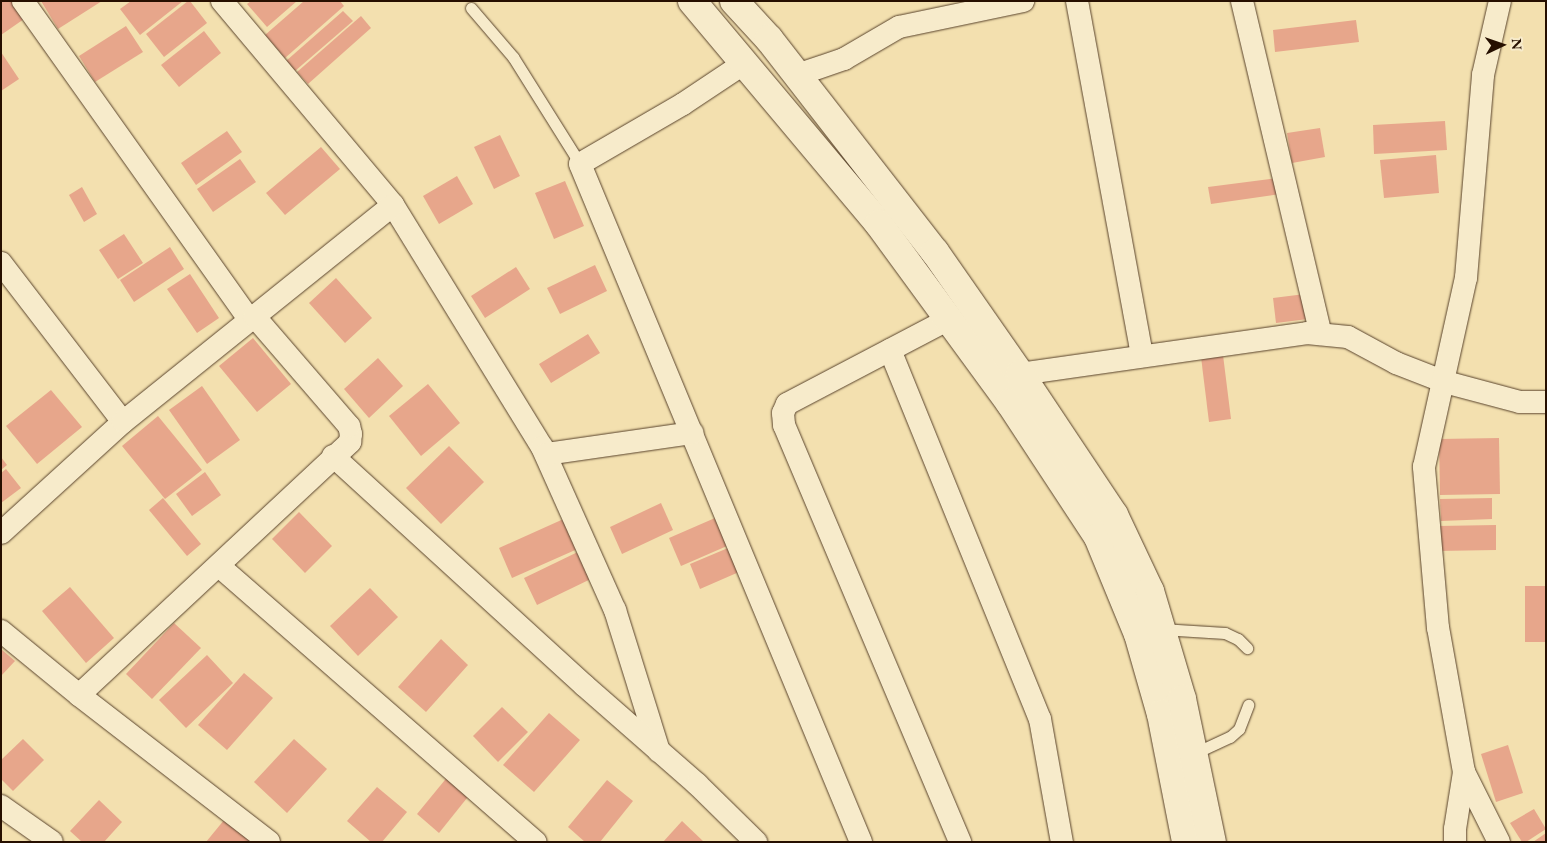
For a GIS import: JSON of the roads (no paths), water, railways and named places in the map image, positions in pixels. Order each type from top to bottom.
[{"type":"street","points":[[23,1],[252,318],[349,426],[351,434],[350,442],[79,695]]},
{"type":"street","points":[[222,1],[393,205],[546,454],[615,610],[659,751]]},
{"type":"street","points":[[692,1],[746,62],[879,224],[1010,403],[1098,536],[1150,632],[1182,699],[1195,753],[1212,842]]},
{"type":"street","points":[[734,1],[769,39],[935,252],[1020,374],[1114,515],[1150,591],[1150,632],[1161,714],[1186,842]]},
{"type":"street","points":[[797,75],[844,59],[899,27],[1023,1]]},
{"type":"street","points":[[1077,1],[1142,356]]},
{"type":"street","points":[[1242,1],[1321,334]]},
{"type":"street","points":[[1499,842],[1464,772],[1438,628],[1424,468],[1445,382],[1466,278],[1483,74],[1500,1]]},
{"type":"street","points":[[746,62],[682,104],[580,164],[861,842]]},
{"type":"street","points":[[1,533],[123,422],[393,205]]},
{"type":"street","points":[[1,263],[123,422]]},
{"type":"street","points":[[949,319],[787,404],[783,414],[784,425],[960,842]]},
{"type":"street","points":[[1020,374],[1307,333],[1348,336],[1396,362],[1445,382],[1520,402],[1546,402]]},
{"type":"street","points":[[890,350],[1040,719],[1057,840]]},
{"type":"street","points":[[546,454],[692,434]]},
{"type":"street","points":[[334,456],[584,686],[659,751],[756,842]]},
{"type":"street","points":[[219,566],[535,842]]},
{"type":"street","points":[[1,631],[79,695],[269,842]]},
{"type":"street","points":[[1455,842],[1455,830],[1464,772]]},
{"type":"street","points":[[1,806],[52,842]]},
{"type":"lane","points":[[471,8],[513,57],[580,164]]},
{"type":"lane","points":[[1150,632],[1226,634],[1238,639],[1247,648]]},
{"type":"lane","points":[[1195,753],[1230,737],[1239,729],[1248,705]]}]
